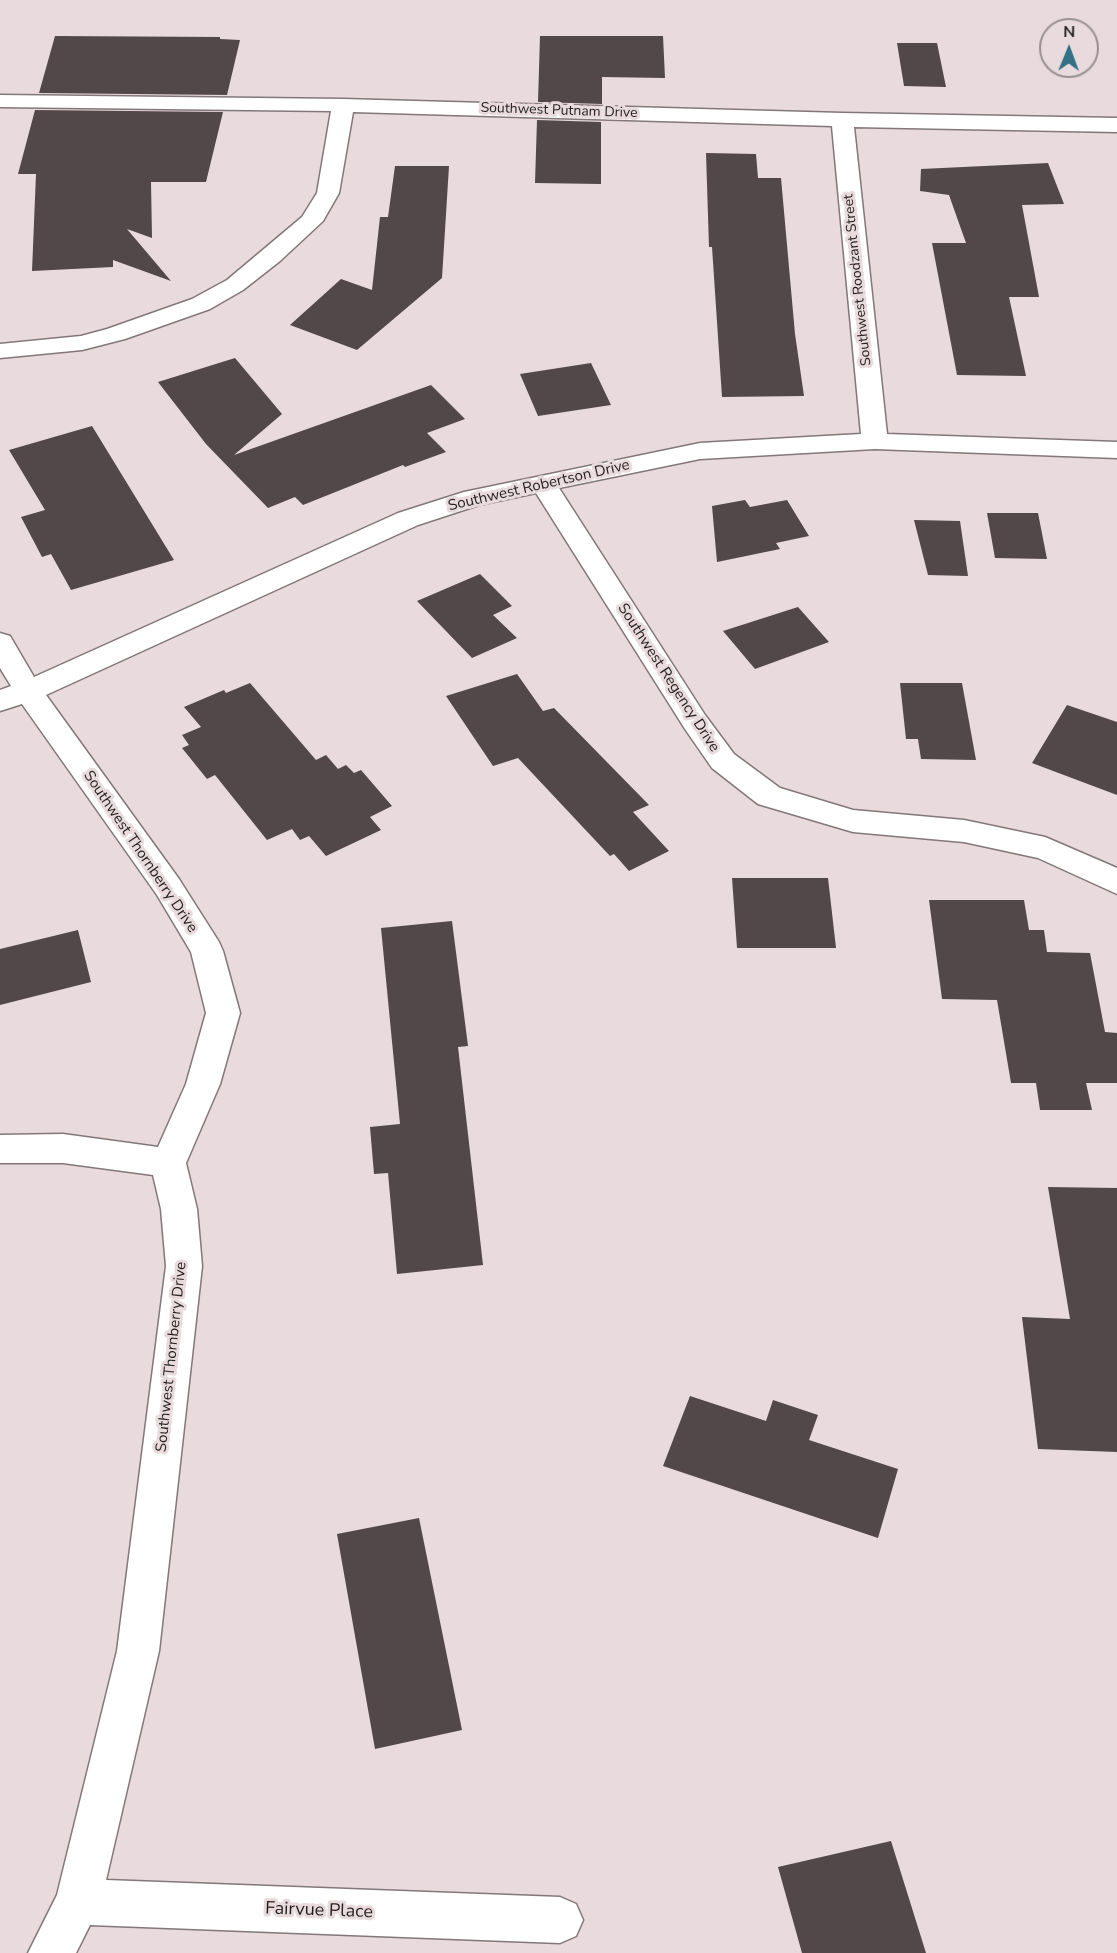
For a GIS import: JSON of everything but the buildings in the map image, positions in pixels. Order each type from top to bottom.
[{"type":"street","name":"Southwest Putnam Drive","points":[[0,101],[343,105],[842,120],[1117,125]]},
{"type":"street","points":[[0,351],[82,343],[116,334],[201,304],[235,285],[272,256],[311,221],[317,212],[328,193],[343,105]]},
{"type":"street","name":"Southwest Roodzant Street","points":[[842,120],[875,441]]},
{"type":"street","name":"Southwest Robertson Drive","points":[[14,696],[408,519],[473,498],[700,451],[875,441],[1117,450]]},
{"type":"street","name":"Southwest Regency Drive","points":[[543,484],[695,722],[723,761],[769,796],[853,821],[964,831],[1045,848],[1117,882]]},
{"type":"street","name":"Southwest Thornberry Drive","points":[[0,643],[14,696],[168,887],[207,951],[223,1013],[203,1084],[168,1163],[179,1209],[184,1266],[138,1651],[78,1902],[51,1953]]},
{"type":"street","points":[[0,1149],[22,1146],[100,1150],[168,1163]]},
{"type":"street","name":"Fairvue Place","points":[[78,1902],[560,1920]]}]
